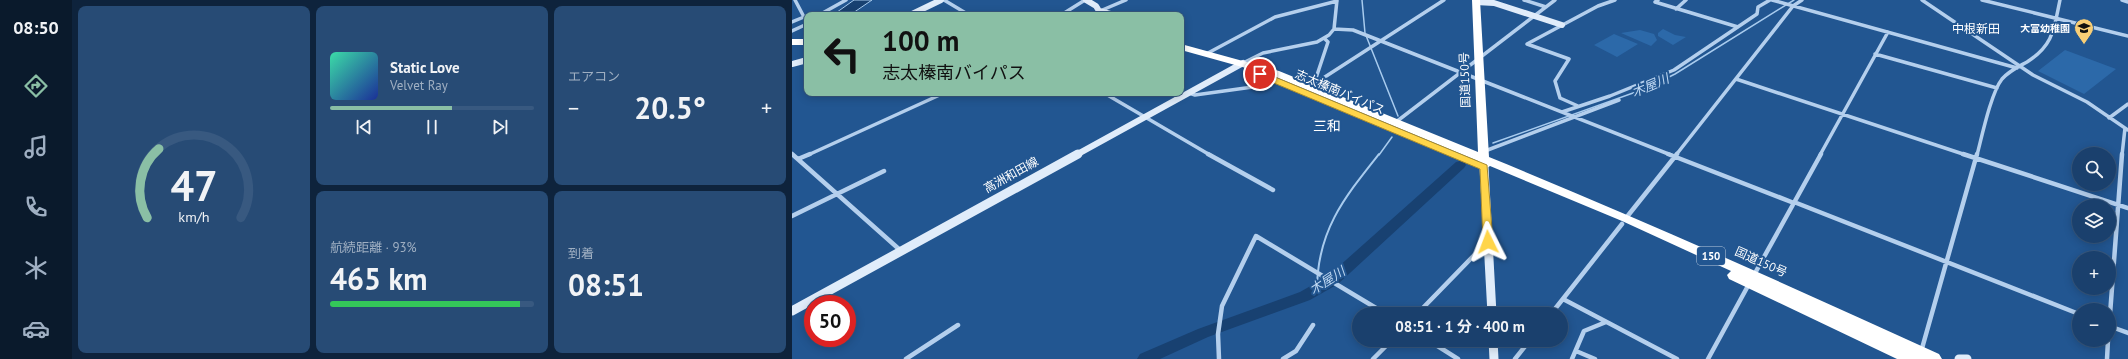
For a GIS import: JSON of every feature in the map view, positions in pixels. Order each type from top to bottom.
[{"type":"highway","name":"国道150号","points":[[1476,1],[1484,159],[1752,279],[1918,357],[1934,359]]},
{"type":"highway","points":[[792,38],[804,38]]},
{"type":"highway","points":[[792,42],[804,42]]},
{"type":"highway","name":"志太榛南バイパス","points":[[1184,48],[1208,53],[1240,64],[1287,84],[1484,159]]},
{"type":"highway","name":"志太榛南バイパス","points":[[1184,53],[1275,73],[1312,86],[1396,123],[1484,159]]},
{"type":"main road","points":[[917,12],[943,0]]},
{"type":"main road","points":[[1086,0],[1096,6],[1098,12]]},
{"type":"main road","points":[[1476,1],[1494,3],[1562,26]]},
{"type":"main road","points":[[792,64],[804,61]]},
{"type":"main road","name":"高洲和田線","points":[[1184,95],[1240,64]]},
{"type":"main road","name":"高洲和田線","points":[[792,311],[1181,96]]},
{"type":"main road","points":[[1484,159],[1492,307]]},
{"type":"main road","points":[[1493,347],[1494,359]]},
{"type":"main road","points":[[1959,359],[1967,359]]},
{"type":"street","points":[[792,22],[804,17],[795,0]]},
{"type":"street","points":[[824,12],[846,0]]},
{"type":"street","points":[[943,0],[965,12]]},
{"type":"street","points":[[1065,12],[1086,0]]},
{"type":"street","points":[[1100,12],[1126,0]]},
{"type":"street","points":[[1312,86],[1444,0]]},
{"type":"street","points":[[1524,0],[1546,7]]},
{"type":"street","points":[[1396,123],[1555,0]]},
{"type":"street","points":[[1578,106],[1560,98],[1555,81],[1569,59],[1527,44],[1598,6],[1615,0]]},
{"type":"street","points":[[1658,0],[1655,2],[1738,27]]},
{"type":"street","points":[[1676,8],[1686,0]]},
{"type":"street","points":[[1562,112],[1674,70],[1757,14],[1758,8],[1771,0],[2017,68]]},
{"type":"street","points":[[1557,307],[1793,6],[1802,0]]},
{"type":"street","points":[[1922,0],[2033,75],[2087,102],[2126,129],[2117,204],[2111,303]]},
{"type":"street","points":[[1982,0],[2128,36]]},
{"type":"street","points":[[1918,357],[1997,88],[2003,76],[2040,53],[2048,44],[2060,0]]},
{"type":"street","points":[[2122,0],[2128,2]]},
{"type":"street","points":[[1208,53],[1275,17],[1337,1],[1334,29],[1324,38],[1306,44],[1263,53],[1240,64]]},
{"type":"street","points":[[792,31],[804,25]]},
{"type":"street","points":[[1334,29],[1353,30],[2072,311]]},
{"type":"street","points":[[1708,359],[1888,32]]},
{"type":"street","points":[[1312,86],[1328,42],[1324,38]]},
{"type":"street","points":[[1875,54],[1997,88]]},
{"type":"street","points":[[1736,79],[2128,208]]},
{"type":"street","points":[[1187,93],[1195,95],[1260,86]]},
{"type":"street","points":[[798,159],[937,96]]},
{"type":"street","points":[[1109,96],[1262,186],[1273,190]]},
{"type":"street","points":[[1484,159],[1619,100]]},
{"type":"street","points":[[2109,118],[2128,104]]},
{"type":"street","points":[[792,154],[900,250]]},
{"type":"street","points":[[792,216],[884,172]]},
{"type":"street","points":[[1219,359],[1218,334],[1222,306],[1256,236],[1325,279],[1374,307]]},
{"type":"street","points":[[1424,307],[1488,242]]},
{"type":"street","points":[[1563,299],[1677,359]]},
{"type":"street","points":[[1572,359],[1584,331],[1606,322]]},
{"type":"street","points":[[906,359],[958,325]]},
{"type":"street","points":[[1287,359],[1297,352],[1304,334],[1313,325]]},
{"type":"street","points":[[2116,329],[2128,333]]},
{"type":"street","points":[[1373,359],[1385,347]]},
{"type":"street","points":[[1439,347],[1458,359]]},
{"type":"street","points":[[1515,359],[1524,347]]},
{"type":"street","points":[[2107,359],[2108,347]]},
{"type":"street","points":[[1576,351],[1595,359]]},
{"type":"shaded area","points":[[854,0],[872,0],[854,12],[837,12]]},
{"type":"shaded area","points":[[1663,29],[1675,35],[1686,37],[1673,45],[1658,36],[1658,33]]},
{"type":"shaded area","points":[[1640,30],[1654,34],[1657,40],[1651,46],[1621,33]]},
{"type":"shaded area","points":[[1614,34],[1638,44],[1617,57],[1594,45]]},
{"type":"shaded area","points":[[2065,50],[2116,69],[2084,94],[2038,71]]},
{"type":"waterway","points":[[1362,0],[1365,33],[1398,116]]},
{"type":"waterway","name":"木屋川","points":[[1493,143],[1647,88],[1675,74],[1794,0]]},
{"type":"waterway","points":[[1379,155],[1392,137]]},
{"type":"waterway","points":[[1317,290],[1318,269],[1327,233],[1344,201],[1379,154]]},
{"type":"waterway","name":"木屋川","points":[[1145,359],[1203,333],[1305,296],[1333,280],[1460,165]]},
{"type":"place","name":"大富幼稚園","points":[[2084,45]]},
{"type":"district","name":"中根新田","points":[[1976,29]]},
{"type":"district","name":"三和","points":[[1327,126]]},
{"type":"route","points":[[1260,74],[1484,167],[1488,242]]}]
